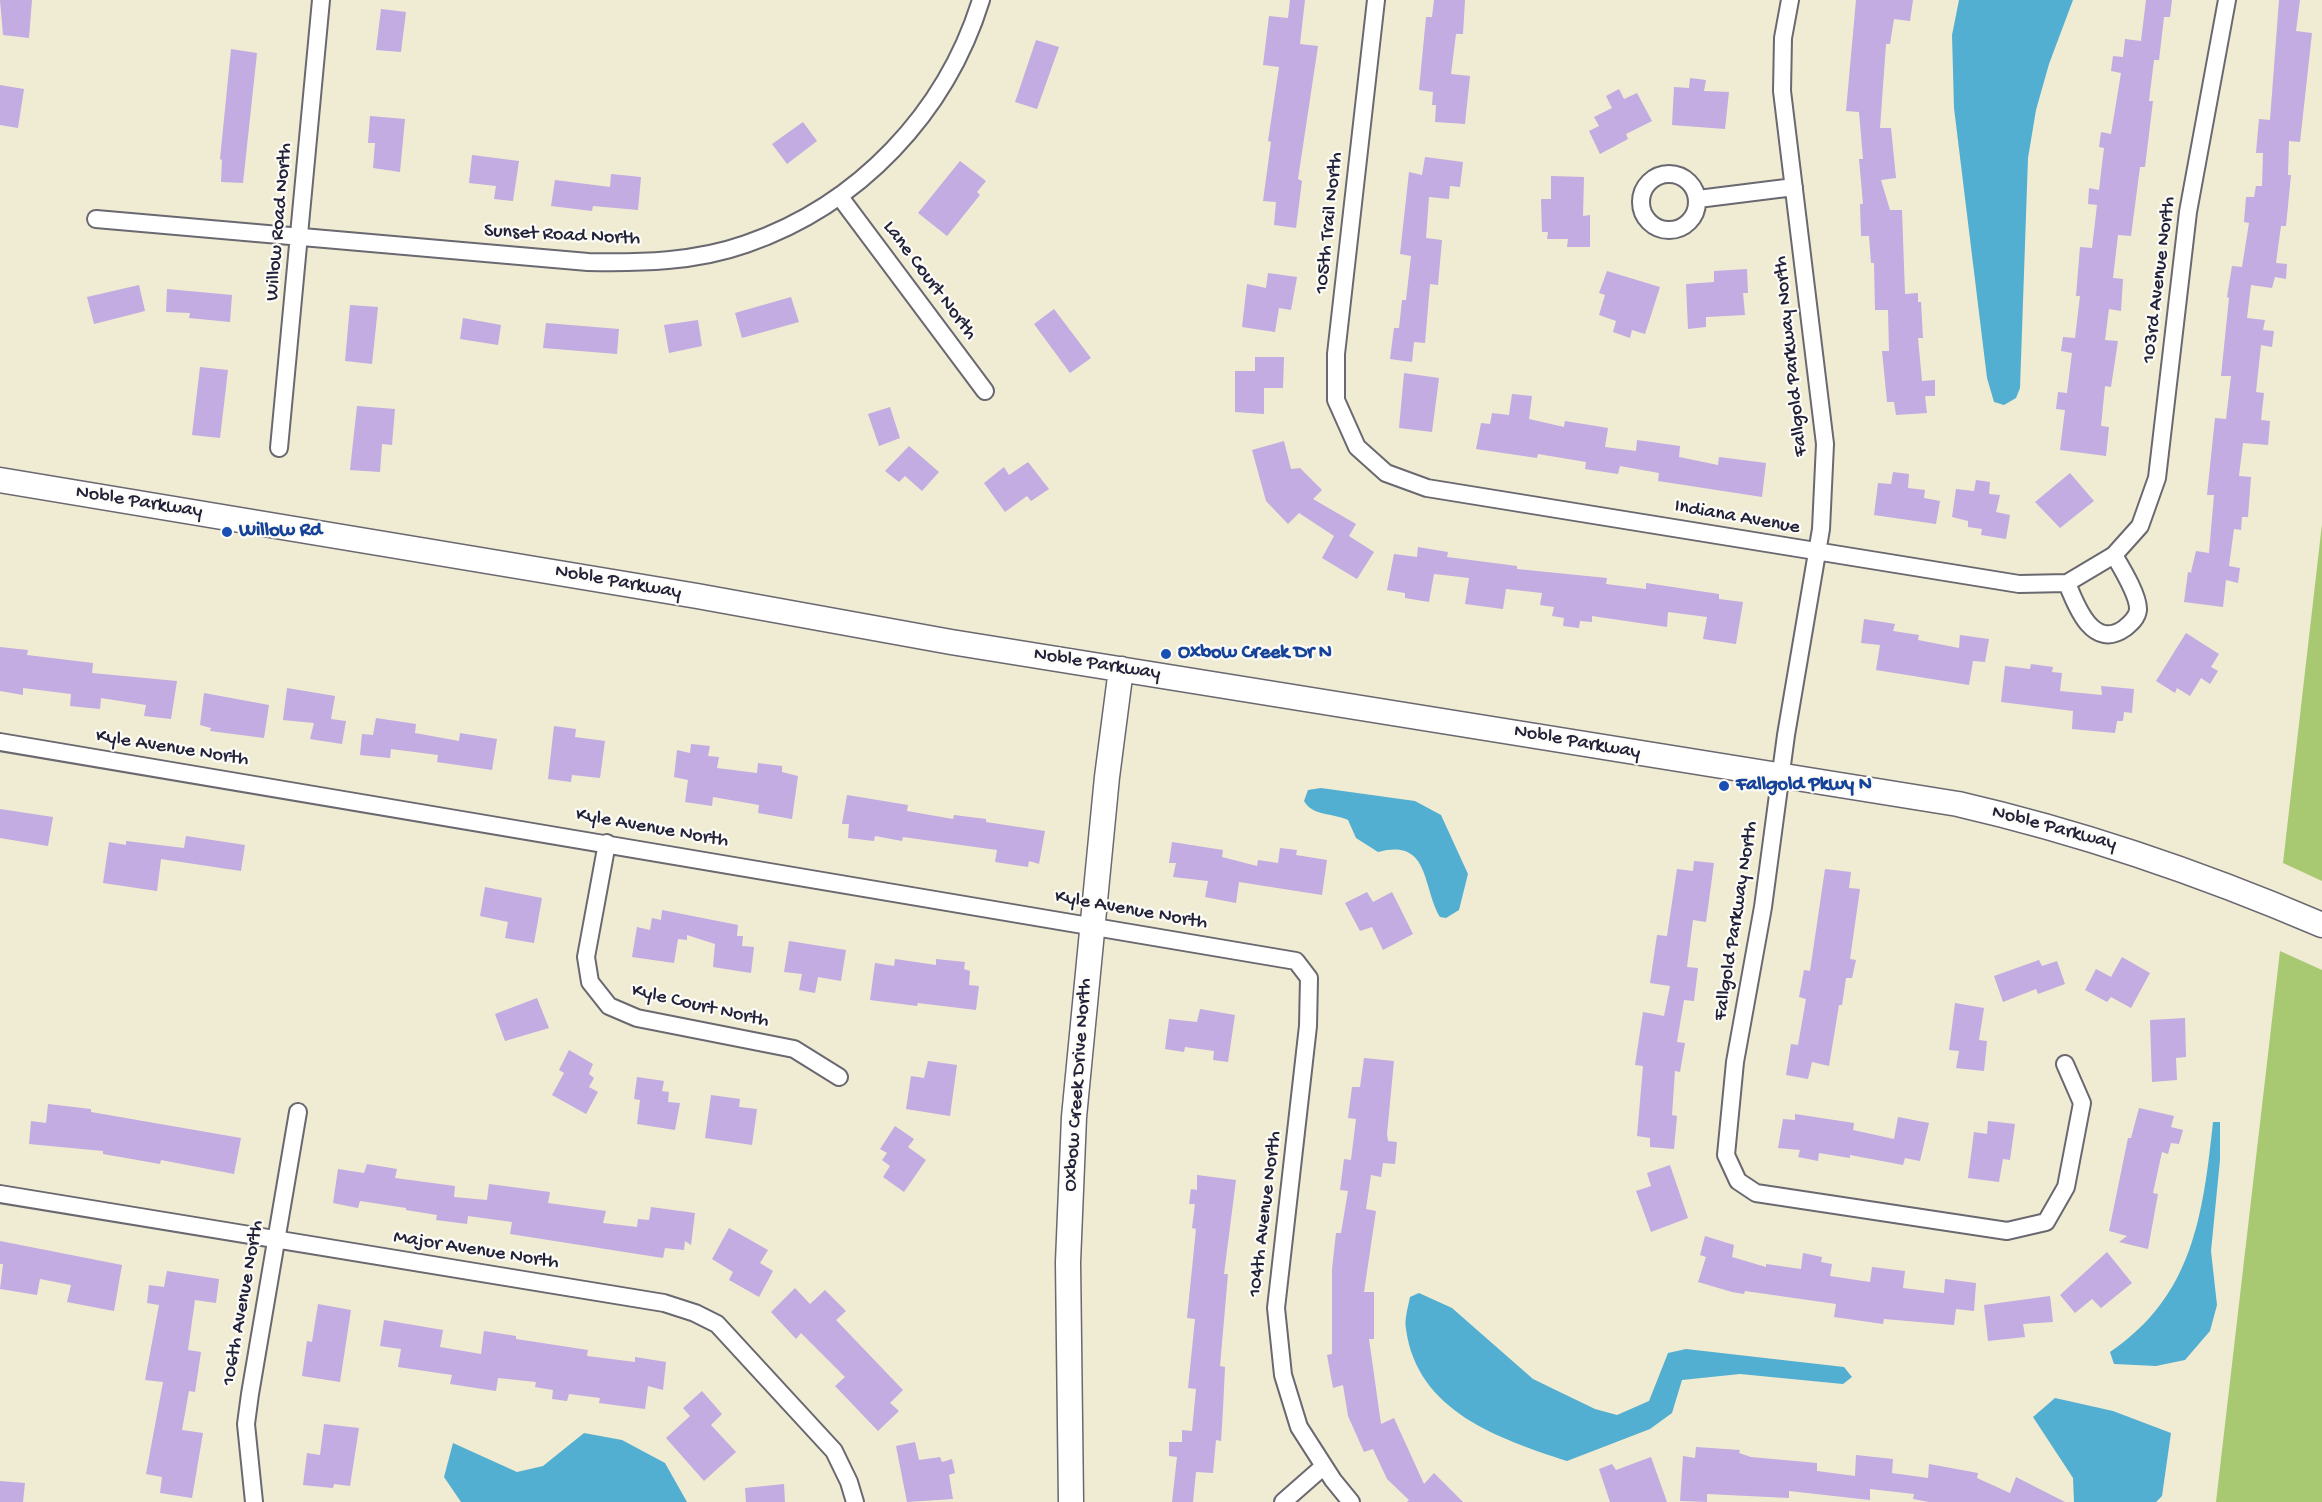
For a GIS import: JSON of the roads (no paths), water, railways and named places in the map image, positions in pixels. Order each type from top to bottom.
[{"type":"main road","name":"Noble Parkway","points":[[0,480],[1121,669],[1958,804],[2057,828],[2186,870],[2322,925]]},
{"type":"main road","name":"Oxbow Creek Drive North","points":[[1071,1502],[1068,1322],[1070,1194],[1078,1059],[1121,669]]},
{"type":"street","name":"Willow Road North","points":[[279,448],[321,0]]},
{"type":"street","name":"Sunset Road North","points":[[96,219],[588,262],[641,263],[694,257],[746,245],[795,223],[840,196],[882,162],[918,123],[948,78],[972,31],[981,0]]},
{"type":"street","name":"105th Trail North","points":[[1357,447],[1336,400],[1336,354],[1376,0]]},
{"type":"street","name":"Fallgold Parkway North","points":[[1790,0],[1783,38],[1782,91],[1825,444],[1821,529],[1781,777],[1763,907],[1735,1062],[1726,1155],[1738,1181],[1756,1192],[2007,1231],[2046,1222],[2066,1187],[2082,1103],[2065,1064]]},
{"type":"street","name":"103rd Avenue North","points":[[2114,555],[2140,526],[2157,478],[2188,212],[2227,0]]},
{"type":"street","points":[[1698,199],[1794,187]]},
{"type":"street","name":"Lane Court North","points":[[840,196],[986,390]]},
{"type":"street","name":"Indiana Avenue","points":[[1357,447],[1386,473],[1427,488],[1816,553],[2019,584],[2067,583],[2114,555]]},
{"type":"street","points":[[2067,583],[2080,614],[2092,629],[2105,634],[2119,633],[2133,622],[2138,609],[2132,590],[2114,555]]},
{"type":"street","name":"Kyle Avenue North","points":[[0,742],[1296,961]]},
{"type":"street","name":"Kyle Court North","points":[[607,843],[586,957],[590,982],[609,1006],[637,1018],[794,1049],[839,1077]]},
{"type":"street","name":"104th Avenue North","points":[[1296,961],[1309,978],[1308,1026],[1276,1308],[1282,1375],[1299,1427],[1351,1502]]},
{"type":"street","name":"106th Avenue North","points":[[254,1502],[246,1424],[298,1112]]},
{"type":"street","name":"Major Avenue North","points":[[0,1194],[664,1303],[695,1313],[717,1324],[834,1451],[849,1482],[855,1502]]},
{"type":"street","points":[[1284,1502],[1324,1466]]},
{"type":"water","points":[[1959,0],[2073,0],[2049,64],[2036,110],[2028,158],[2020,388],[2016,398],[2004,405],[1994,402],[1987,378],[1954,108],[1952,35]]},
{"type":"water","points":[[1321,788],[1415,801],[1441,815],[1468,874],[1459,910],[1446,918],[1440,917],[1416,858],[1407,852],[1395,850],[1378,852],[1356,838],[1348,820],[1317,812],[1308,806],[1304,801],[1308,790]]},
{"type":"water","points":[[2213,1122],[2220,1122],[2220,1160],[2211,1251],[2217,1305],[2210,1331],[2185,1360],[2156,1366],[2114,1364],[2110,1352],[2138,1330],[2160,1306],[2189,1251],[2204,1189]]},
{"type":"water","points":[[1419,1293],[1452,1308],[1533,1379],[1595,1409],[1617,1415],[1649,1401],[1668,1353],[1686,1349],[1844,1367],[1852,1377],[1843,1384],[1740,1374],[1682,1380],[1672,1413],[1650,1429],[1567,1461],[1515,1443],[1466,1418],[1444,1401],[1426,1382],[1413,1358],[1406,1325],[1410,1297]]},
{"type":"water","points":[[2055,1398],[2113,1411],[2171,1433],[2162,1496],[2156,1502],[2074,1502],[2073,1478],[2033,1417]]},
{"type":"water","points":[[584,1433],[622,1440],[665,1463],[687,1502],[461,1502],[444,1477],[453,1443],[517,1472],[543,1466]]},
{"type":"place","name":"Willow Rd","points":[[227,532]]},
{"type":"place","name":"Oxbow Creek Dr N","points":[[1166,654]]},
{"type":"place","name":"Fallgold Pkwy N","points":[[1724,786]]}]
